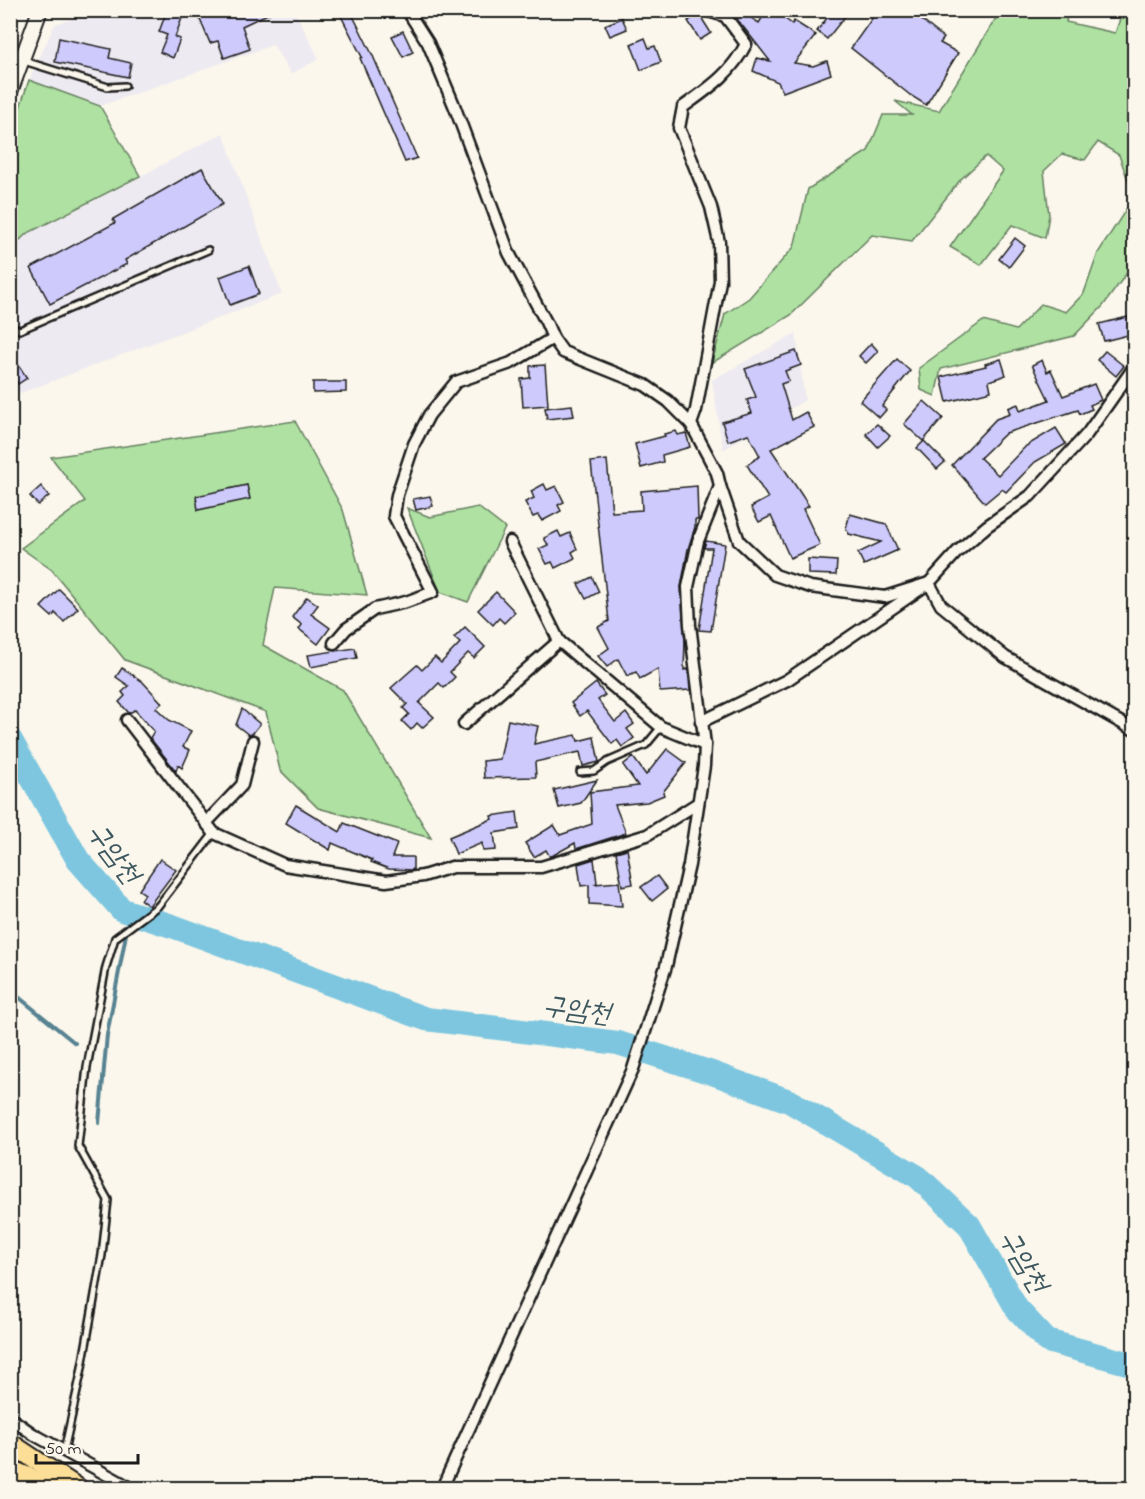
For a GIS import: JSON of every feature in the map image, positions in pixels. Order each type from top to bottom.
[{"type":"highway","points":[[10,1443],[78,1488]]},
{"type":"highway","points":[[10,1469],[52,1488]]},
{"type":"street","points":[[10,92],[40,10]]},
{"type":"street","points":[[407,10],[428,43],[454,105],[509,253],[553,338],[563,352],[645,385],[668,401],[691,424],[717,473],[738,541],[775,575],[810,587],[885,597],[929,583]]},
{"type":"street","points":[[691,424],[696,410],[720,281],[719,242],[711,207],[680,128],[683,108],[717,83],[737,62],[746,44],[725,16],[705,10]]},
{"type":"street","points":[[334,643],[346,629],[375,609],[406,602],[433,592],[394,516],[397,495],[414,444],[429,415],[456,382],[511,363],[553,338]]},
{"type":"street","points":[[701,722],[787,680],[929,583],[957,552],[1043,484],[1086,434],[1134,367]]},
{"type":"street","points":[[442,1488],[633,1069],[666,966],[689,865],[704,766],[705,745],[697,666],[690,625],[688,587],[698,541],[720,486]]},
{"type":"street","points":[[510,542],[559,640],[661,727],[705,745]]},
{"type":"street","points":[[929,583],[941,605],[1005,657],[1134,730]]},
{"type":"street","points":[[464,724],[559,640]]},
{"type":"street","points":[[127,720],[214,833],[285,865],[386,881],[423,876],[452,867],[541,867],[647,835],[698,803]]},
{"type":"street","points":[[206,823],[242,785],[254,741]]},
{"type":"street","points":[[10,1418],[33,1434],[131,1488]]},
{"type":"lane","points":[[22,61],[108,87],[125,86]]},
{"type":"lane","points":[[10,327],[20,330],[208,250]]},
{"type":"lane","points":[[580,772],[594,771],[607,762],[646,746],[661,727]]},
{"type":"lane","points":[[64,1451],[100,1267],[108,1200],[78,1146],[87,1067],[106,967],[115,938],[158,906],[214,833]]},
{"type":"shaded area","points":[[100,11],[295,11],[319,59],[291,74],[273,45],[100,106],[29,80],[55,24]]},
{"type":"shaded area","points":[[223,133],[282,294],[21,393],[11,383],[11,249],[26,234]]},
{"type":"shaded area","points":[[796,333],[805,400],[723,450],[712,380]]},
{"type":"green space","points":[[1001,10],[1068,11],[1066,22],[1115,33],[1123,11],[1134,11],[1134,197],[1119,155],[1098,142],[1085,160],[1062,154],[1044,171],[1049,215],[1045,238],[1012,225],[981,265],[950,247],[1003,171],[986,156],[961,179],[912,241],[872,235],[791,315],[712,363],[725,314],[749,298],[794,247],[808,189],[868,151],[883,115],[912,115],[895,101],[939,111]]},
{"type":"green space","points":[[29,80],[100,106],[140,176],[26,234],[11,249],[11,134]]},
{"type":"green space","points":[[1134,197],[1134,263],[1103,306],[1074,336],[941,369],[935,396],[921,390],[919,368],[983,321],[1016,330],[1041,304],[1066,312],[1084,293],[1098,253]]},
{"type":"green space","points":[[295,421],[343,510],[367,595],[275,588],[263,645],[343,690],[431,838],[318,808],[280,770],[266,712],[125,660],[52,570],[21,548],[85,501],[51,457]]},
{"type":"green space","points":[[478,507],[505,528],[468,602],[440,592],[407,508],[430,517]]},
{"type":"building","points":[[167,10],[185,10],[175,37],[180,39],[173,58],[160,52],[167,35],[159,32]]},
{"type":"building","points":[[196,10],[276,10],[242,26],[250,49],[224,58],[218,41],[210,43]]},
{"type":"building","points":[[338,10],[350,10],[373,56],[417,158],[405,162],[360,58],[362,57]]},
{"type":"building","points":[[767,10],[773,10],[792,24],[794,21],[816,35],[794,63],[813,66],[827,61],[831,74],[783,92],[778,82],[753,71],[757,58],[770,61],[737,19],[742,12],[759,23]]},
{"type":"building","points":[[833,10],[850,10],[827,39],[817,31]]},
{"type":"building","points":[[878,10],[909,10],[944,38],[940,43],[958,53],[926,105],[851,48]]},
{"type":"building","points":[[699,14],[711,33],[700,40],[688,21]]},
{"type":"building","points":[[622,18],[627,29],[610,36],[605,25]]},
{"type":"building","points":[[403,31],[413,52],[403,57],[392,36]]},
{"type":"building","points":[[59,38],[111,49],[109,58],[131,63],[128,77],[55,62]]},
{"type":"building","points":[[645,38],[649,48],[655,46],[661,62],[641,70],[631,44]]},
{"type":"building","points":[[202,168],[223,204],[125,260],[127,264],[50,304],[31,268],[115,223],[113,219]]},
{"type":"building","points":[[1015,238],[1025,246],[1009,267],[999,259]]},
{"type":"building","points":[[249,266],[259,294],[230,305],[220,277]]},
{"type":"building","points":[[1128,317],[1132,334],[1104,341],[1099,324]]},
{"type":"building","points":[[871,343],[878,351],[866,363],[859,356]]},
{"type":"building","points":[[796,351],[801,365],[785,371],[789,381],[781,384],[792,420],[806,412],[814,427],[771,449],[809,506],[803,509],[820,545],[790,558],[771,516],[759,522],[751,507],[768,498],[747,465],[760,456],[748,434],[728,441],[722,422],[752,413],[747,400],[756,397],[745,369]]},
{"type":"building","points":[[1105,351],[1124,366],[1116,376],[1097,360]]},
{"type":"building","points":[[10,352],[27,378],[18,384],[10,373]]},
{"type":"building","points":[[897,359],[910,371],[882,406],[886,410],[879,418],[860,401]]},
{"type":"building","points":[[1001,359],[1006,375],[989,381],[991,391],[947,402],[941,377],[986,366],[985,364]]},
{"type":"building","points":[[1042,360],[1047,372],[1051,370],[1063,396],[1094,384],[1101,400],[1090,405],[1092,409],[1080,414],[1078,410],[1006,433],[980,458],[998,475],[1026,446],[1056,428],[1066,444],[1035,462],[1006,492],[1002,489],[985,503],[952,465],[996,419],[1010,414],[1008,408],[1018,404],[1020,411],[1049,400],[1032,365]]},
{"type":"building","points":[[545,365],[548,405],[523,407],[521,379],[530,378],[530,366]]},
{"type":"building","points":[[313,382],[346,382],[346,392],[313,393]]},
{"type":"building","points":[[924,401],[943,418],[923,441],[904,424]]},
{"type":"building","points":[[572,405],[574,416],[547,419],[545,408]]},
{"type":"building","points":[[877,424],[890,436],[878,447],[866,434]]},
{"type":"building","points":[[676,431],[678,435],[686,433],[690,447],[662,455],[663,462],[641,468],[635,444]]},
{"type":"building","points":[[924,441],[945,462],[937,469],[917,448]]},
{"type":"building","points":[[607,460],[612,512],[642,510],[641,491],[697,486],[698,520],[695,520],[681,587],[685,642],[684,670],[688,669],[690,690],[660,692],[658,669],[640,679],[636,672],[627,676],[618,659],[607,667],[598,656],[609,648],[598,627],[609,621],[591,462]]},
{"type":"building","points":[[544,484],[547,490],[556,486],[564,502],[558,505],[561,511],[542,521],[538,515],[533,517],[525,502],[534,498],[531,491]]},
{"type":"building","points":[[247,485],[250,499],[198,510],[196,496]]},
{"type":"building","points":[[41,486],[49,496],[38,505],[30,496]]},
{"type":"building","points":[[430,496],[433,506],[416,510],[413,499]]},
{"type":"building","points":[[850,514],[886,524],[898,550],[864,565],[858,553],[881,542],[849,534],[846,528]]},
{"type":"building","points":[[558,531],[561,537],[570,533],[577,549],[572,552],[575,558],[555,568],[552,562],[547,564],[539,549],[548,545],[544,538]]},
{"type":"building","points":[[706,541],[725,544],[711,631],[699,630],[712,548],[704,548]]},
{"type":"building","points":[[808,559],[837,561],[836,575],[808,574]]},
{"type":"building","points":[[592,577],[599,592],[586,599],[578,584]]},
{"type":"building","points":[[59,589],[78,608],[64,622],[55,613],[52,617],[41,607]]},
{"type":"building","points":[[496,592],[515,612],[504,623],[499,618],[493,625],[478,610]]},
{"type":"building","points":[[307,597],[318,605],[311,614],[330,628],[318,644],[299,629],[302,625],[292,617]]},
{"type":"building","points":[[465,627],[485,647],[474,658],[468,653],[450,672],[455,677],[444,688],[439,683],[419,703],[434,717],[422,728],[417,723],[411,730],[402,721],[409,714],[403,708],[407,704],[391,688],[417,665],[422,670],[435,657],[441,663],[460,643],[454,638]]},
{"type":"building","points":[[355,648],[357,658],[311,667],[308,655]]},
{"type":"building","points":[[122,668],[142,681],[162,703],[156,708],[169,720],[191,731],[183,747],[190,750],[182,768],[178,765],[176,771],[150,738],[154,731],[135,710],[129,713],[119,702],[125,696],[122,692],[129,686],[116,677]]},
{"type":"building","points":[[596,683],[605,695],[598,700],[615,722],[626,713],[634,724],[627,729],[634,738],[622,747],[617,740],[612,744],[587,711],[580,716],[571,703]]},
{"type":"building","points":[[242,709],[260,724],[249,735],[236,725]]},
{"type":"building","points":[[508,720],[538,726],[534,744],[576,735],[578,741],[594,737],[599,762],[583,766],[580,752],[535,762],[536,777],[484,778],[483,761],[500,759]]},
{"type":"building","points":[[667,749],[686,763],[663,792],[664,795],[647,802],[615,805],[626,833],[576,849],[575,843],[550,857],[546,850],[534,857],[525,843],[554,825],[560,835],[592,824],[590,792],[638,786],[623,765],[633,757],[646,775]]},
{"type":"building","points":[[597,780],[581,803],[559,808],[554,790]]},
{"type":"building","points":[[296,805],[340,832],[344,823],[397,844],[392,857],[413,857],[413,870],[389,869],[332,843],[330,850],[286,823]]},
{"type":"building","points":[[517,812],[519,829],[494,833],[496,850],[483,851],[482,843],[456,854],[449,837],[492,819],[491,816]]},
{"type":"building","points":[[627,849],[633,884],[622,886],[616,852]]},
{"type":"building","points":[[160,859],[176,870],[149,906],[141,900],[145,894],[139,890]]},
{"type":"building","points":[[594,859],[597,883],[594,884],[619,882],[622,906],[589,904],[589,885],[581,886],[578,864]]},
{"type":"building","points":[[657,876],[667,889],[652,901],[641,887]]},
{"type":"waterway","name":"구암천","points":[[10,739],[78,860],[122,910],[175,927],[426,1019],[618,1043],[789,1101],[918,1177],[969,1225],[1017,1309],[1047,1341],[1134,1365]]},
{"type":"waterway","points":[[99,1123],[107,1035],[130,913]]},
{"type":"waterway","points":[[10,990],[75,1043]]}]
